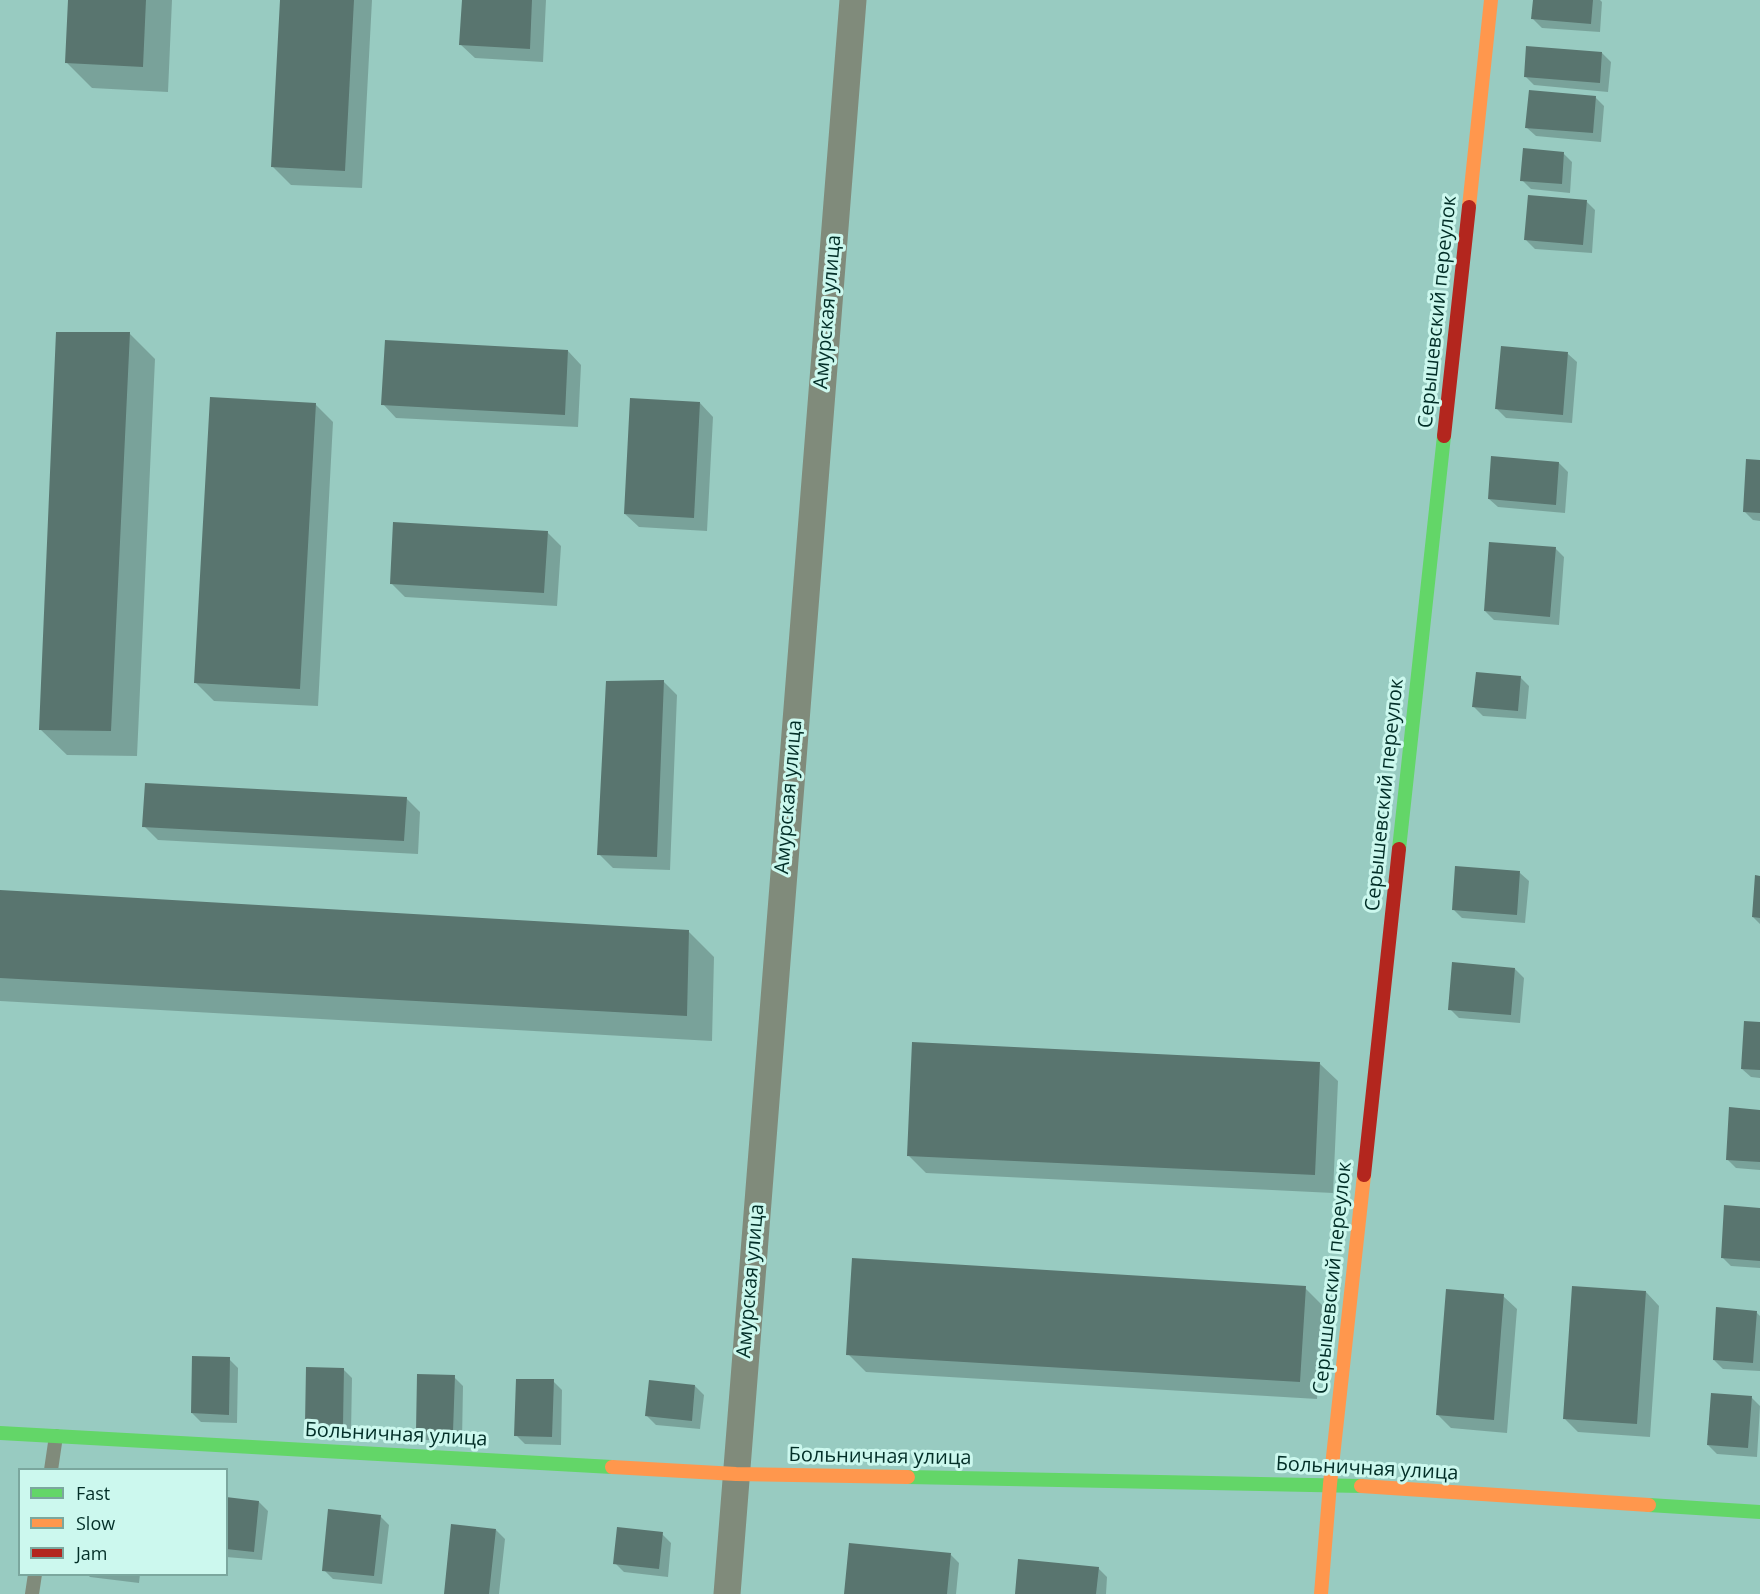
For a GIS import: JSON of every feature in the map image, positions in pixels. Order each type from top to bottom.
[{"type":"street","name":"Амурская улица","points":[[727,1594],[853,0]]},
{"type":"street","name":"Серышевский переулок","points":[[1321,1594],[1330,1484],[1491,0]]},
{"type":"street","name":"Больничная улица","points":[[0,1433],[736,1474],[1330,1484],[1760,1512]]},
{"type":"lane","points":[[51,1468],[57,1435]]},
{"type":"lane","points":[[32,1594],[35,1576]]},
{"type":"building","points":[[68,0],[146,0],[143,67],[65,63]]},
{"type":"building","points":[[280,0],[354,0],[345,171],[271,167]]},
{"type":"building","points":[[462,0],[532,0],[530,49],[459,45]]},
{"type":"building","points":[[1533,0],[1593,0],[1591,24],[1531,19]]},
{"type":"building","points":[[1526,46],[1602,52],[1600,83],[1524,77]]},
{"type":"building","points":[[1529,90],[1596,96],[1593,133],[1525,128]]},
{"type":"building","points":[[1523,148],[1564,152],[1562,184],[1520,181]]},
{"type":"building","points":[[1528,195],[1587,200],[1583,245],[1524,240]]},
{"type":"building","points":[[56,332],[130,332],[111,731],[39,730]]},
{"type":"building","points":[[385,340],[568,350],[565,415],[381,405]]},
{"type":"building","points":[[1501,346],[1568,352],[1563,415],[1495,409]]},
{"type":"building","points":[[210,397],[316,403],[300,689],[194,683]]},
{"type":"building","points":[[630,398],[700,402],[694,518],[624,514]]},
{"type":"building","points":[[1491,456],[1559,462],[1556,505],[1488,499]]},
{"type":"building","points":[[1746,459],[1760,460],[1760,513],[1743,512]]},
{"type":"building","points":[[393,522],[548,531],[544,593],[390,584]]},
{"type":"building","points":[[1489,542],[1556,547],[1550,617],[1484,611]]},
{"type":"building","points":[[1476,672],[1521,676],[1518,711],[1472,707]]},
{"type":"building","points":[[664,680],[657,857],[597,855],[606,681]]},
{"type":"building","points":[[145,783],[407,797],[404,841],[142,827]]},
{"type":"building","points":[[1455,866],[1520,871],[1517,915],[1452,910]]},
{"type":"building","points":[[1755,875],[1760,876],[1760,918],[1752,917]]},
{"type":"building","points":[[0,890],[689,930],[687,1016],[0,978]]},
{"type":"building","points":[[1452,962],[1515,968],[1511,1015],[1448,1010]]},
{"type":"building","points":[[1744,1021],[1760,1022],[1760,1070],[1741,1069]]},
{"type":"building","points":[[912,1042],[1320,1062],[1315,1175],[907,1156]]},
{"type":"building","points":[[1729,1107],[1760,1110],[1760,1162],[1726,1160]]},
{"type":"building","points":[[1724,1205],[1760,1208],[1760,1261],[1721,1258]]},
{"type":"building","points":[[852,1258],[1306,1286],[1300,1382],[846,1355]]},
{"type":"building","points":[[1572,1286],[1646,1291],[1637,1424],[1563,1419]]},
{"type":"building","points":[[1446,1289],[1504,1294],[1494,1420],[1436,1415]]},
{"type":"building","points":[[1716,1307],[1757,1311],[1753,1363],[1713,1360]]},
{"type":"building","points":[[192,1356],[230,1357],[229,1415],[191,1413]]},
{"type":"building","points":[[306,1367],[344,1368],[343,1425],[305,1424]]},
{"type":"building","points":[[417,1374],[455,1375],[453,1432],[416,1432]]},
{"type":"building","points":[[516,1379],[554,1379],[552,1437],[514,1436]]},
{"type":"building","points":[[649,1380],[695,1385],[692,1421],[645,1416]]},
{"type":"building","points":[[1711,1393],[1752,1396],[1748,1448],[1707,1445]]},
{"type":"building","points":[[228,1497],[259,1501],[254,1552],[228,1549]]},
{"type":"building","points":[[328,1509],[381,1515],[374,1576],[322,1571]]},
{"type":"building","points":[[451,1524],[496,1529],[489,1594],[444,1594]]},
{"type":"building","points":[[617,1527],[663,1532],[659,1569],[613,1564]]},
{"type":"building","points":[[849,1543],[951,1553],[947,1594],[844,1594]]},
{"type":"building","points":[[1018,1559],[1099,1567],[1096,1594],[1015,1594]]},
{"type":"traffic: fast","points":[[1399,849],[1444,436]]},
{"type":"traffic: fast","points":[[0,1433],[612,1467]]},
{"type":"traffic: fast","points":[[908,1477],[1361,1486]]},
{"type":"traffic: fast","points":[[1649,1505],[1760,1512]]},
{"type":"traffic: slow","points":[[1469,207],[1491,0]]},
{"type":"traffic: slow","points":[[1321,1594],[1330,1484],[1364,1175]]},
{"type":"traffic: slow","points":[[612,1467],[736,1474],[908,1477]]},
{"type":"traffic: slow","points":[[1361,1486],[1649,1505]]},
{"type":"traffic: jam","points":[[1444,436],[1469,207]]},
{"type":"traffic: jam","points":[[1364,1175],[1399,849]]}]
